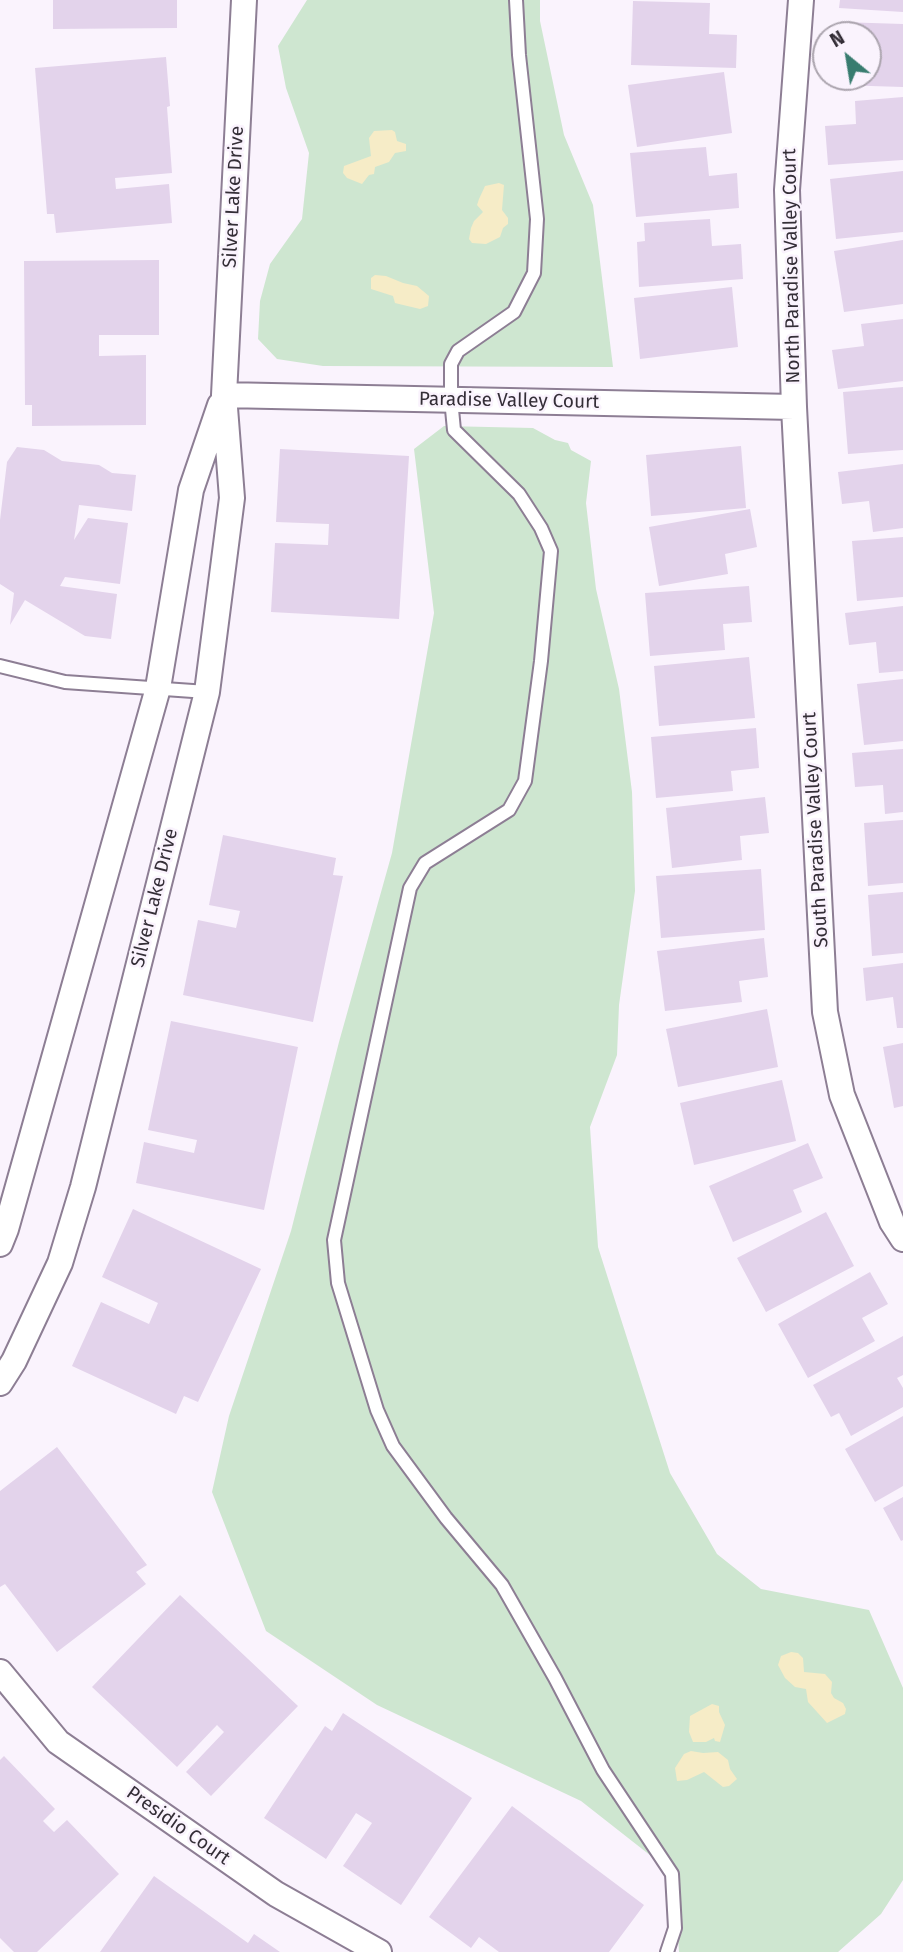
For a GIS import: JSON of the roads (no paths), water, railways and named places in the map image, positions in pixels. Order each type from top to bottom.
[{"type":"street","name":"Silver Lake Drive","points":[[0,1383],[14,1361],[64,1250],[83,1186],[207,692],[232,499],[224,395],[244,0]]},
{"type":"street","name":"North Paradise Valley Court","points":[[794,407],[787,190],[800,0]]},
{"type":"street","name":"Silver Lake Drive","points":[[0,1244],[158,688],[191,490],[224,395]]},
{"type":"street","name":"Paradise Valley Court","points":[[224,395],[794,407]]},
{"type":"street","name":"South Paradise Valley Court","points":[[794,407],[825,1012],[842,1095],[892,1222],[903,1240]]},
{"type":"street","name":"Presidio Court","points":[[0,1672],[58,1742],[275,1894],[379,1952]]},
{"type":"lane","points":[[516,0],[519,55],[537,219],[534,273],[514,312],[458,351],[451,365],[451,399],[454,430],[519,494],[541,528],[551,551],[541,662],[525,781],[509,810],[425,863],[410,888],[334,1240],[338,1283],[377,1410],[393,1446],[446,1518],[502,1586],[555,1678],[603,1770],[672,1874],[675,1928],[667,1952]]},
{"type":"lane","points":[[0,666],[65,682],[207,692]]}]
